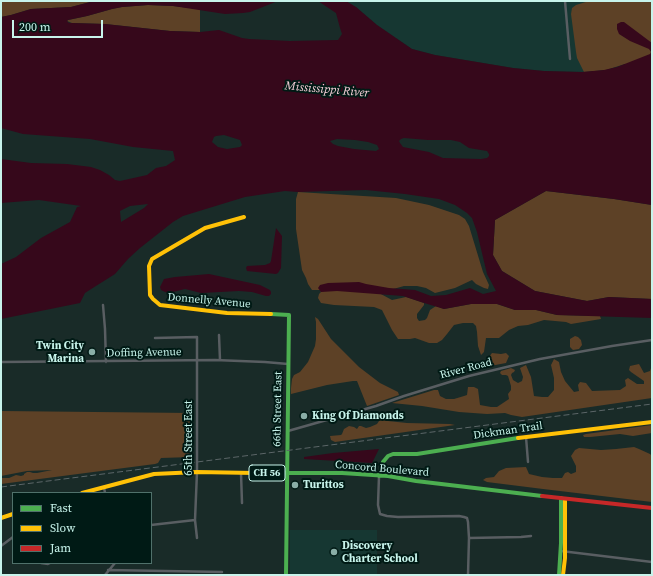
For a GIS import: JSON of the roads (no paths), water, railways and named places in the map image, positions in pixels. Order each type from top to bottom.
[{"type":"street","points":[[565,1],[570,59]]},
{"type":"street","name":"Donnelly Avenue","points":[[244,217],[204,228],[152,259],[149,266],[150,295],[160,305],[227,313],[289,315]]},
{"type":"street","points":[[103,305],[106,362]]},
{"type":"street","name":"66th Street East","points":[[286,575],[289,315]]},
{"type":"street","points":[[219,335],[220,360]]},
{"type":"street","name":"65th Street East","points":[[155,338],[197,337],[197,472],[195,520],[197,538]]},
{"type":"street","name":"River Road","points":[[288,431],[377,406],[454,380],[540,359],[652,340]]},
{"type":"street","name":"Doffing Avenue","points":[[1,362],[220,360],[288,364]]},
{"type":"street","name":"Dickman Trail","points":[[379,476],[383,462],[390,454],[417,454],[526,437],[652,422]]},
{"type":"street","points":[[526,437],[528,462]]},
{"type":"street","name":"Concord Boulevard","points":[[86,492],[154,474],[197,472],[342,473],[379,476],[563,499]]},
{"type":"street","points":[[241,472],[242,503]]},
{"type":"street","points":[[379,476],[378,505],[380,514],[398,517],[464,516],[467,518],[469,538],[468,575]]},
{"type":"street","points":[[104,487],[105,492]]},
{"type":"street","points":[[563,499],[563,575]]},
{"type":"street","name":"CH 56","points":[[563,499],[652,508]]},
{"type":"street","points":[[1,518],[12,514]]},
{"type":"street","points":[[152,526],[195,520]]},
{"type":"street","points":[[469,538],[531,536]]},
{"type":"street","points":[[1,546],[12,537]]},
{"type":"street","points":[[563,552],[652,562]]},
{"type":"street","points":[[559,575],[563,552]]},
{"type":"street","points":[[105,575],[115,564]]},
{"type":"street","points":[[108,570],[196,574],[222,572]]},
{"type":"water","name":"Mississippi River","points":[[94,1],[278,1],[250,12],[225,14],[173,6],[148,5],[122,7],[67,21],[69,23],[105,24],[170,31],[200,32],[219,30],[249,39],[290,41],[338,40],[342,34],[336,13],[318,1],[346,1],[412,49],[435,55],[513,68],[544,71],[582,72],[604,70],[617,67],[650,54],[651,52],[649,49],[630,41],[619,34],[617,24],[624,22],[652,43],[652,205],[546,191],[495,220],[493,255],[502,271],[535,291],[587,301],[609,297],[652,299],[652,318],[557,315],[536,310],[515,310],[497,304],[471,304],[444,309],[403,296],[337,291],[321,292],[318,288],[320,285],[328,283],[359,282],[389,288],[415,290],[431,296],[446,295],[470,288],[483,294],[496,291],[487,274],[477,232],[472,218],[467,213],[455,205],[439,199],[366,190],[285,191],[245,197],[183,216],[140,248],[115,274],[85,293],[80,303],[1,319],[1,264],[16,257],[41,238],[70,222],[77,207],[81,206],[39,200],[1,203],[1,159],[31,163],[67,164],[91,167],[100,170],[115,180],[120,181],[147,175],[156,168],[166,166],[175,160],[173,151],[133,147],[90,139],[23,134],[1,128],[1,17],[31,9],[71,7]],"holes":[[[224,135],[240,140],[242,145],[240,147],[227,149],[218,147],[212,142],[216,136]],[[337,139],[368,142],[377,145],[379,149],[376,151],[354,149],[338,146],[330,141]],[[401,139],[451,140],[460,142],[469,148],[487,151],[489,156],[481,159],[443,158],[429,152],[403,147],[399,141]],[[148,204],[121,222],[120,211],[130,206]]]},
{"type":"water","points":[[276,228],[282,236],[281,268],[278,273],[247,271],[247,266],[265,265],[270,263]]},
{"type":"water","points":[[209,274],[260,285],[270,290],[271,294],[266,296],[252,292],[239,291],[201,293],[185,289],[169,293],[161,290],[160,287],[164,279]]},
{"type":"water","points":[[379,449],[372,463],[304,459],[304,457],[333,453]]},
{"type":"railway","points":[[1,487],[652,404]]},
{"type":"place","name":"Twin City Marina","points":[[92,352]]},
{"type":"place","name":"King Of Diamonds","points":[[304,416]]},
{"type":"place","name":"Turittos","points":[[295,485]]},
{"type":"place","name":"Discovery Charter School","points":[[334,552]]}]
